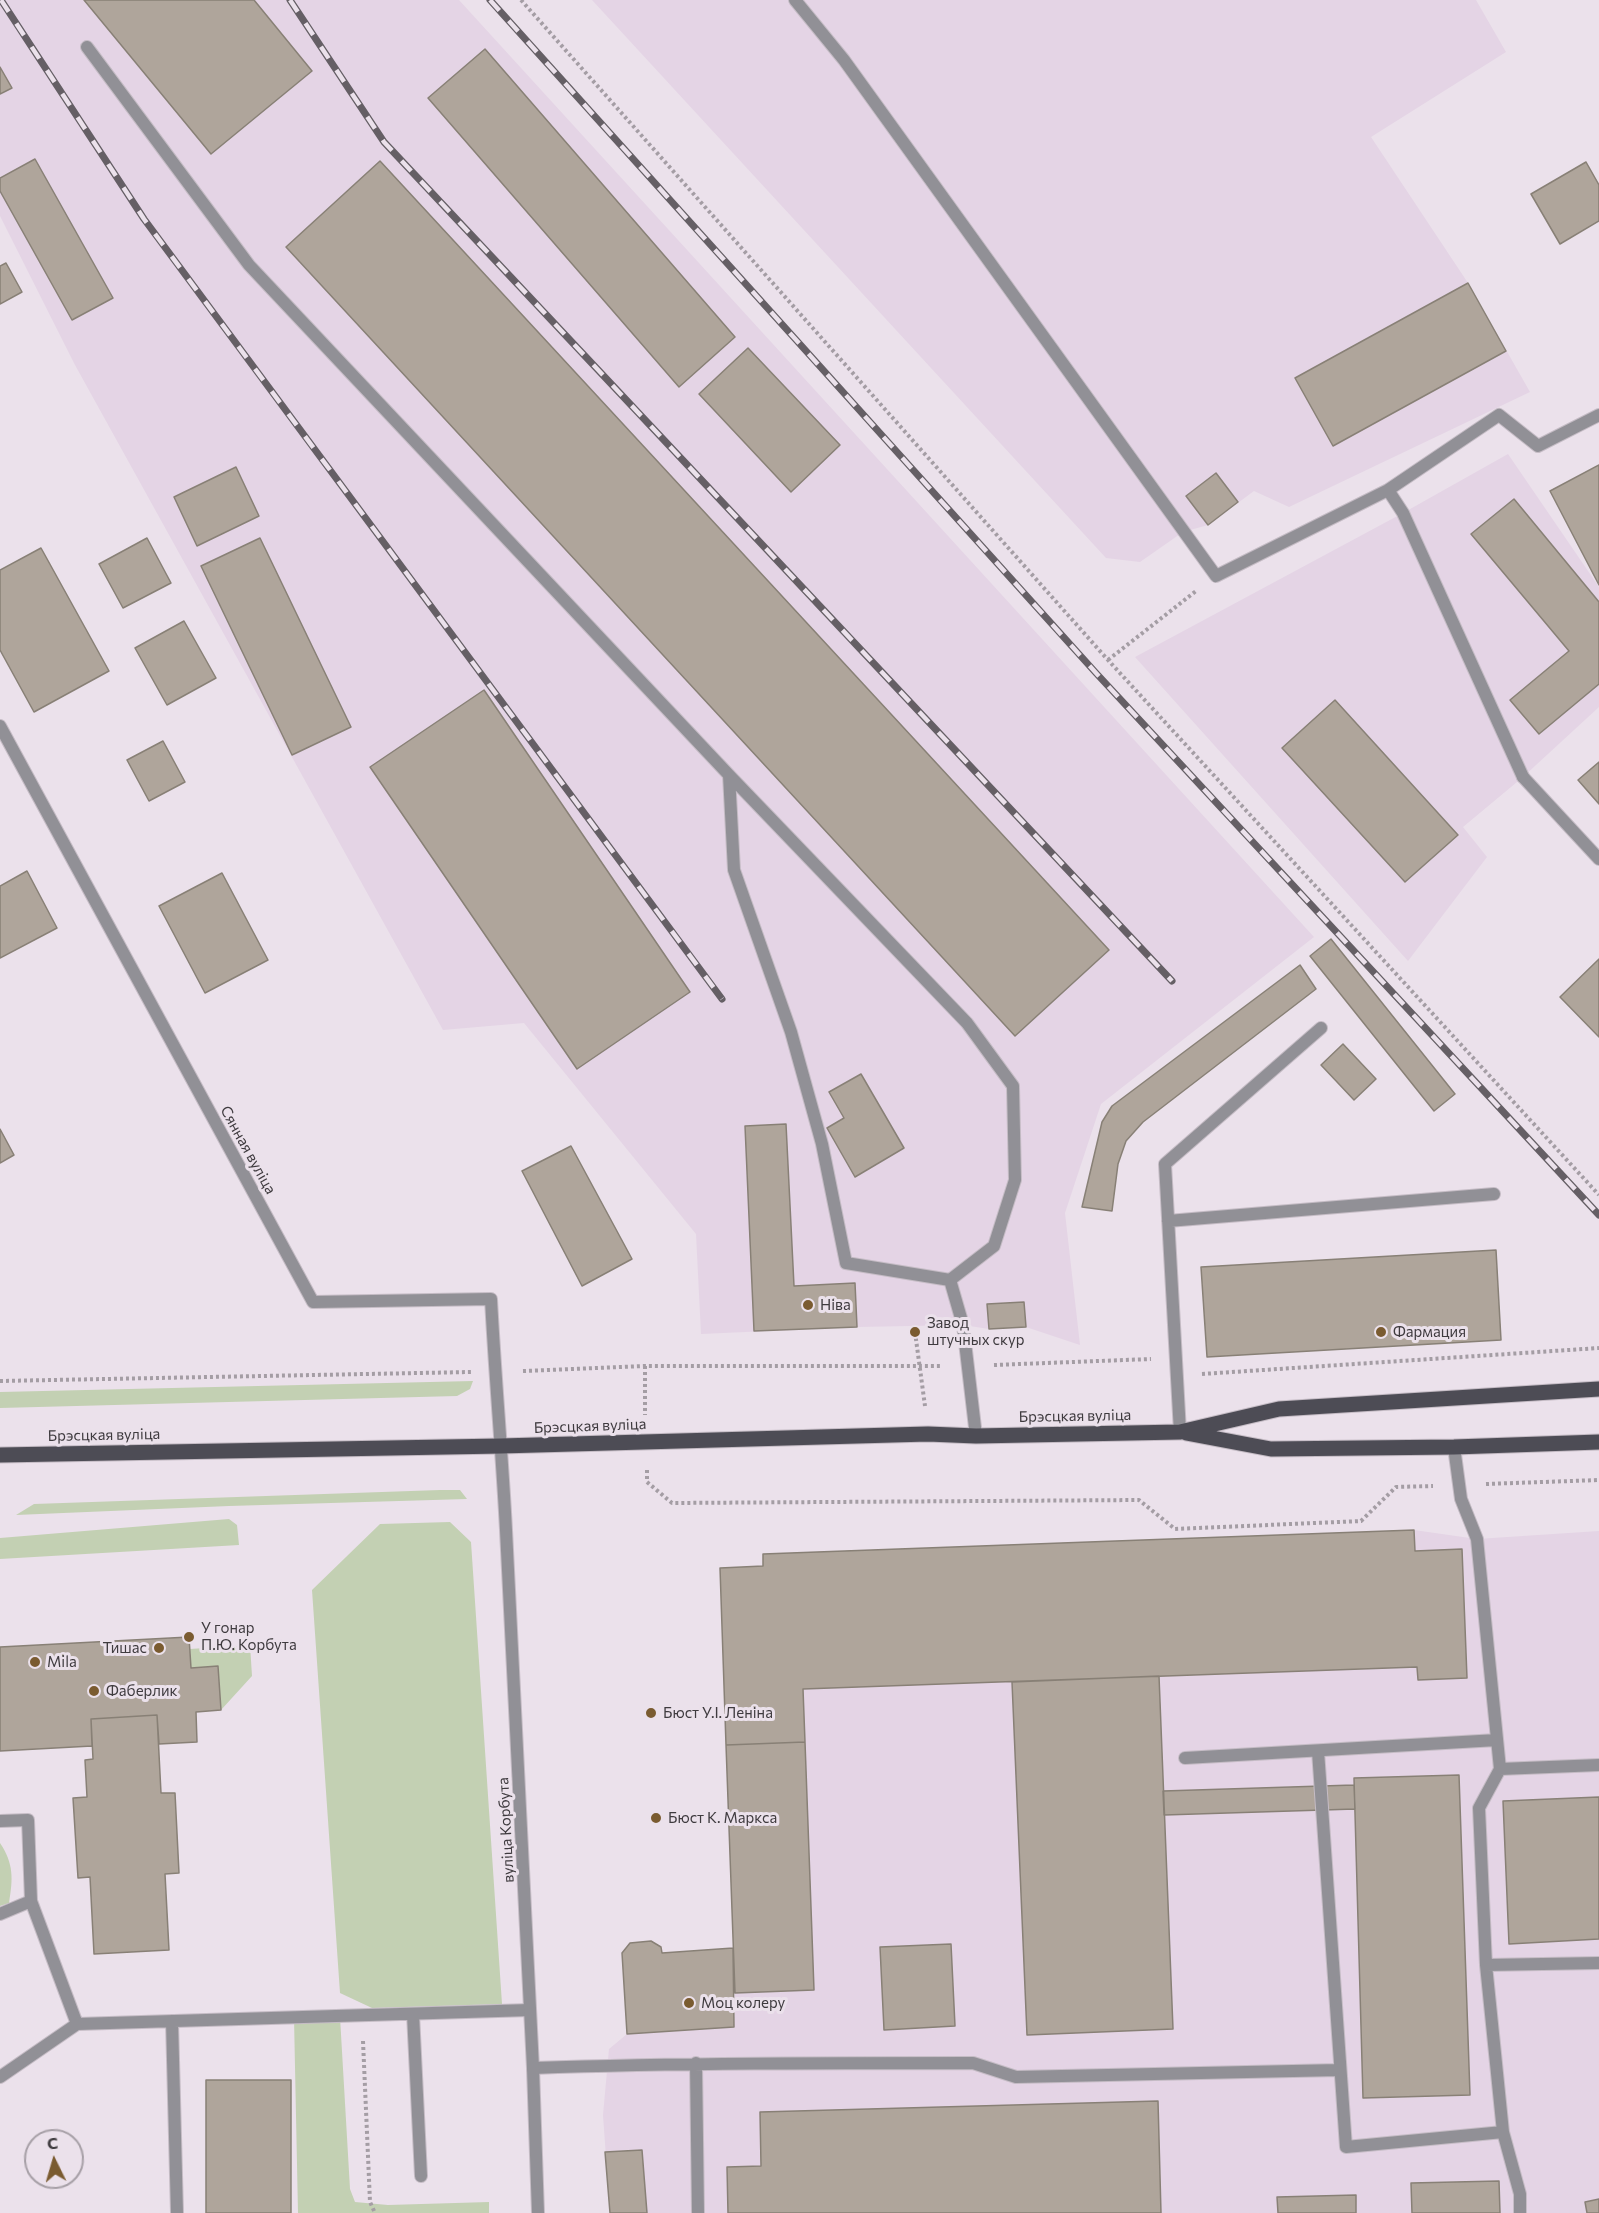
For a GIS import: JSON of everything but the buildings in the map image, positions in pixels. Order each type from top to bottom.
[{"type":"main road","name":"Брэсцкая вуліца","points":[[1180,1432],[1280,1409],[1599,1389]]},
{"type":"main road","name":"Брэсцкая вуліца","points":[[0,1455],[501,1446],[928,1434],[975,1436],[1180,1432],[1271,1449],[1454,1447],[1599,1442]]},
{"type":"street","points":[[795,0],[851,70],[1216,576],[1388,490],[1499,415],[1538,446],[1599,415]]},
{"type":"street","points":[[87,47],[249,265],[729,775],[967,1023],[1013,1086],[1015,1180],[994,1246],[950,1280],[846,1263],[822,1144],[791,1032],[734,870],[729,775]]},
{"type":"street","points":[[1388,490],[1403,513],[1523,777],[1599,859]]},
{"type":"street","name":"Сянная вуліца","points":[[0,726],[314,1302],[491,1299],[494,1372],[501,1446]]},
{"type":"street","points":[[1180,1432],[1165,1164],[1321,1028]]},
{"type":"street","points":[[1168,1221],[1494,1194]]},
{"type":"street","points":[[950,1280],[963,1325],[975,1436]]},
{"type":"street","name":"вуліца Корбута","points":[[501,1446],[533,2067],[538,2213]]},
{"type":"street","points":[[1454,1447],[1461,1499],[1477,1539],[1500,1769],[1479,1808],[1486,1965],[1503,2132],[1520,2194],[1520,2213]]},
{"type":"street","points":[[1185,1758],[1497,1740]]},
{"type":"street","points":[[1318,1751],[1346,2147],[1503,2132]]},
{"type":"street","points":[[1500,1769],[1599,1766]]},
{"type":"street","points":[[0,1821],[28,1820],[31,1901],[76,2024]]},
{"type":"street","points":[[0,1914],[31,1901]]},
{"type":"street","points":[[1486,1965],[1599,1962]]},
{"type":"street","points":[[0,2077],[76,2024],[530,2010]]},
{"type":"street","points":[[413,2014],[422,2176]]},
{"type":"street","points":[[172,2021],[177,2213]]},
{"type":"street","points":[[533,2067],[609,2067],[696,2063],[973,2063],[1016,2077],[1339,2070]]},
{"type":"street","points":[[696,2063],[698,2213]]},
{"type":"path","points":[[521,0],[1108,660],[1599,1195]]},
{"type":"path","points":[[1108,660],[1216,576]]},
{"type":"path","points":[[915,1332],[928,1434]]},
{"type":"path","points":[[0,1381],[494,1372],[645,1366],[967,1366],[1154,1359],[1178,1376],[1599,1348]]},
{"type":"path","points":[[647,1482],[672,1503],[1139,1500],[1175,1529],[1361,1521],[1396,1487],[1599,1480]]},
{"type":"path","points":[[362,2015],[370,2202],[375,2213]]},
{"type":"shaded area","points":[[0,0],[459,0],[1314,937],[1101,1104],[1065,1213],[1080,1345],[1026,1327],[989,1329],[963,1325],[701,1334],[696,1234],[524,1023],[443,1030],[75,365],[0,216]]},
{"type":"shaded area","points":[[592,0],[1476,0],[1506,52],[1371,137],[1468,283],[1530,392],[1289,507],[1254,491],[1208,525],[1183,532],[1140,562],[1106,558]]},
{"type":"shaded area","points":[[1508,454],[1599,587],[1599,707],[1523,777],[1463,827],[1487,857],[1408,961],[1135,657]]},
{"type":"shaded area","points":[[1414,1530],[1477,1539],[1599,1531],[1599,2213],[610,2213],[603,2115],[609,2049],[627,2034],[734,2027],[735,1993],[720,1568],[763,1566],[763,1554]]},
{"type":"green space","points":[[473,1381],[470,1389],[457,1396],[0,1408],[0,1392]]},
{"type":"green space","points":[[460,1490],[467,1499],[16,1515],[34,1504]]},
{"type":"green space","points":[[229,1519],[237,1525],[239,1545],[0,1559],[0,1538]]},
{"type":"green space","points":[[450,1522],[471,1542],[502,2004],[372,2008],[340,1993],[312,1590],[380,1524]]},
{"type":"green space","points":[[250,1645],[252,1676],[221,1710],[218,1666],[191,1668],[190,1649]]},
{"type":"green space","points":[[0,1843],[8,1858],[12,1879],[9,1903],[0,1906]]},
{"type":"green space","points":[[340,2017],[350,2189],[355,2202],[388,2205],[489,2202],[489,2213],[298,2213],[294,2018]]},
{"type":"railway","points":[[1,0],[144,219],[722,999]]},
{"type":"railway","points":[[290,0],[384,142],[1172,981]]},
{"type":"railway","points":[[490,0],[1096,673],[1599,1215]]},
{"type":"place","name":"Ніва","points":[[808,1305]]},
{"type":"place","name":"Завод штучных скур","points":[[915,1332]]},
{"type":"place","name":"Фармация","points":[[1381,1332]]},
{"type":"place","name":"У гонар П.Ю. Корбута","points":[[189,1637]]},
{"type":"place","name":"Тишас","points":[[159,1648]]},
{"type":"place","name":"Mila","points":[[35,1662]]},
{"type":"place","name":"Фаберлик","points":[[94,1691]]},
{"type":"place","name":"Бюст У.І. Леніна","points":[[651,1713]]},
{"type":"place","name":"Бюст К. Маркса","points":[[656,1818]]},
{"type":"place","name":"Моц колеру","points":[[689,2003]]}]
